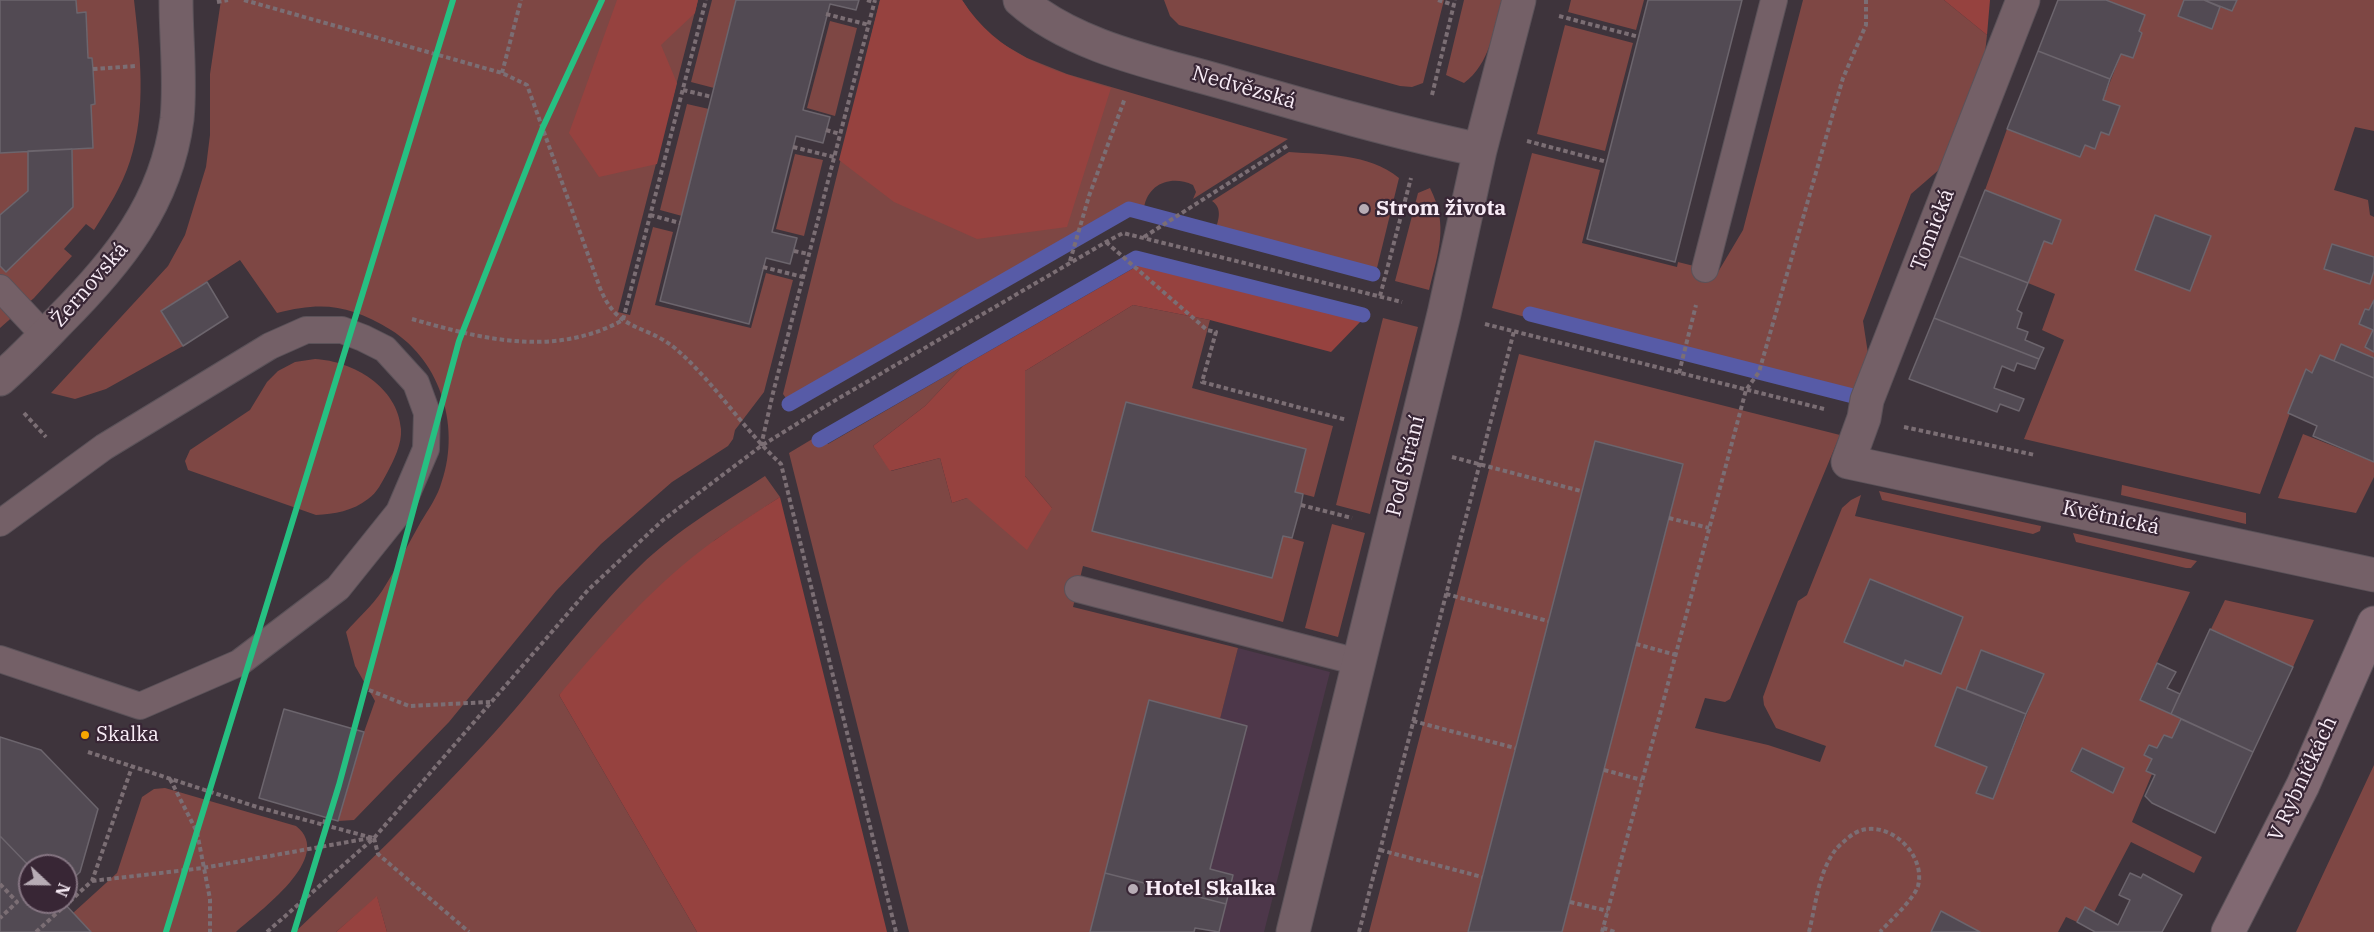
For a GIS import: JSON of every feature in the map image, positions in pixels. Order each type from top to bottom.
[{"type":"street","name":"Žernovská","points":[[0,379],[98,282],[124,250],[151,203],[167,161],[176,121],[179,84],[176,0]]},
{"type":"street","name":"Nedvězská","points":[[1020,0],[1044,19],[1061,28],[1133,56],[1335,115],[1480,150]]},
{"type":"street","name":"Pod Strání","points":[[1293,932],[1444,314],[1480,150],[1519,0]]},
{"type":"street","name":"Tomická","points":[[1848,462],[1864,418],[1867,400],[2023,0]]},
{"type":"street","name":"Květnická","points":[[1848,462],[2374,575]]},
{"type":"street","name":"V Rybníčkách","points":[[2228,932],[2303,785],[2374,623]]},
{"type":"lane","points":[[1705,269],[1774,0]]},
{"type":"lane","points":[[0,288],[45,336]]},
{"type":"lane","points":[[0,523],[104,447],[270,346],[306,330],[342,330],[385,349],[416,383],[427,413],[426,448],[399,512],[338,588],[239,663],[140,706],[0,659]]},
{"type":"lane","points":[[1078,588],[1358,662]]},
{"type":"path","points":[[244,0],[502,73],[524,82],[530,90],[604,299],[615,315],[675,349],[691,364],[761,446],[781,464],[896,932]]},
{"type":"path","points":[[502,73],[521,0]]},
{"type":"path","points":[[404,316],[472,336],[504,342],[548,341],[579,337],[608,328],[623,320],[706,0]]},
{"type":"path","points":[[761,446],[875,1],[867,0]]},
{"type":"path","points":[[1431,101],[1454,2],[1438,0]]},
{"type":"path","points":[[1615,932],[1602,930],[1746,390],[1759,372],[1843,78],[1866,25],[1866,0]]},
{"type":"path","points":[[826,14],[868,25]]},
{"type":"path","points":[[1556,15],[1639,37]]},
{"type":"path","points":[[93,69],[145,65]]},
{"type":"path","points":[[683,90],[712,98]]},
{"type":"path","points":[[1070,262],[1089,196],[1127,92]]},
{"type":"path","points":[[826,130],[840,134]]},
{"type":"path","points":[[1143,238],[1295,141]]},
{"type":"path","points":[[1523,141],[1607,162]]},
{"type":"path","points":[[793,147],[834,157]]},
{"type":"path","points":[[1380,296],[1413,168]]},
{"type":"path","points":[[650,215],[680,223]]},
{"type":"path","points":[[267,932],[374,838],[588,590],[663,520],[761,446],[1122,233],[1412,305]]},
{"type":"path","points":[[1106,242],[1207,330],[1216,332],[1202,382],[1347,420]]},
{"type":"path","points":[[794,251],[809,254]]},
{"type":"path","points":[[763,267],[803,278]]},
{"type":"path","points":[[1679,373],[1705,269]]},
{"type":"path","points":[[1476,322],[1824,409]]},
{"type":"path","points":[[1359,932],[1514,331]]},
{"type":"path","points":[[1480,465],[1581,491]]},
{"type":"path","points":[[1300,506],[1312,508]]},
{"type":"path","points":[[1669,518],[1709,528]]},
{"type":"path","points":[[1446,594],[1548,621]]},
{"type":"path","points":[[1636,644],[1676,655]]},
{"type":"path","points":[[369,690],[410,706],[490,702]]},
{"type":"path","points":[[1413,721],[1515,748]]},
{"type":"path","points":[[88,752],[257,807],[374,838]]},
{"type":"path","points":[[36,932],[92,882],[132,767]]},
{"type":"path","points":[[1604,770],[1642,780]]},
{"type":"path","points":[[170,779],[197,832],[210,899],[210,932]]},
{"type":"path","points":[[324,825],[326,817]]},
{"type":"path","points":[[1809,932],[1826,864],[1837,848],[1848,838],[1861,830],[1874,830],[1889,834],[1908,845],[1920,878],[1917,889],[1880,932]]},
{"type":"path","points":[[92,882],[203,868],[374,838]]},
{"type":"path","points":[[374,838],[378,854],[469,932]]},
{"type":"path","points":[[1380,850],[1482,877]]},
{"type":"path","points":[[0,884],[17,902],[0,918]]},
{"type":"path","points":[[1570,902],[1608,911]]},
{"type":"shaded area","points":[[76,0],[134,0],[141,81],[139,121],[135,141],[123,179],[94,230],[86,224],[64,249],[72,256],[34,298],[0,328],[0,266],[6,272],[73,207],[72,149],[91,105],[94,104],[92,58],[88,58],[86,12],[77,13]]},
{"type":"shaded area","points":[[221,0],[698,0],[618,312],[630,315],[653,227],[673,232],[655,305],[751,328],[766,273],[793,280],[764,392],[735,430],[728,446],[672,482],[601,544],[556,591],[449,722],[354,820],[338,821],[375,701],[355,666],[346,632],[374,602],[387,583],[440,487],[446,465],[449,443],[448,421],[435,379],[423,360],[409,344],[391,330],[349,310],[308,307],[277,313],[240,260],[161,311],[183,346],[106,389],[75,399],[51,393],[168,266],[185,235],[206,167],[210,135],[210,74]]},
{"type":"shaded area","points":[[617,0],[698,0],[695,13],[661,45],[677,83],[657,164],[599,177],[569,133]]},
{"type":"shaded area","points":[[712,0],[736,0],[714,88],[691,82]]},
{"type":"shaded area","points":[[880,0],[962,0],[976,21],[996,40],[1027,58],[1067,74],[1288,139],[1193,199],[1196,192],[1193,185],[1177,181],[1162,183],[1150,192],[1144,208],[1129,204],[788,401],[783,394]]},
{"type":"shaded area","points":[[880,0],[962,0],[976,19],[1009,48],[1067,75],[1111,88],[1067,227],[977,239],[894,202],[839,160]]},
{"type":"shaded area","points":[[1164,0],[1444,0],[1423,83],[1412,87],[1400,86],[1179,25],[1170,16]]},
{"type":"shaded area","points":[[1464,0],[1502,0],[1485,56],[1473,75],[1464,83],[1446,75]]},
{"type":"shaded area","points":[[1571,0],[1644,0],[1636,30],[1568,12]]},
{"type":"shaded area","points":[[1803,0],[1944,0],[1987,35],[1984,62],[1941,168],[1911,194],[1863,321],[1869,360],[1853,396],[1531,314],[1529,318],[1492,308],[1532,153],[1600,170],[1582,243],[1677,267],[1678,262],[1718,272],[1743,230]]},
{"type":"shaded area","points":[[1944,0],[1990,0],[1987,35]]},
{"type":"shaded area","points":[[2106,0],[2184,0],[2178,16],[2212,29],[2220,7],[2232,11],[2237,0],[2374,0],[2374,131],[2355,127],[2334,190],[2368,200],[2370,215],[2374,217],[2374,300],[2369,310],[2365,309],[2373,330],[2365,347],[2374,352],[2374,358],[2341,344],[2334,361],[2320,355],[2312,373],[2306,370],[2260,494],[2024,439],[2064,340],[2042,330],[2055,294],[2028,283],[2044,241],[2052,244],[2061,220],[1985,190],[2007,129],[2079,157],[2085,145],[2095,148],[2101,132],[2120,106],[2103,100],[2121,54],[2133,58],[2142,33],[2139,31],[2145,15]],"holes":[[[2155,215],[2211,236],[2190,291],[2135,270]]]},
{"type":"shaded area","points":[[830,21],[857,28],[835,116],[807,108]]},
{"type":"shaded area","points":[[1565,25],[1633,43],[1605,151],[1537,134]]},
{"type":"shaded area","points":[[687,104],[709,109],[682,216],[660,210]]},
{"type":"shaded area","points":[[28,151],[28,191],[0,215],[0,153]]},
{"type":"shaded area","points":[[1289,152],[1332,155],[1360,160],[1387,170],[1399,178],[1376,272],[1216,228],[1218,210],[1212,201]]},
{"type":"shaded area","points":[[795,154],[823,160],[804,236],[776,229]]},
{"type":"shaded area","points":[[1430,188],[1439,215],[1440,239],[1429,290],[1395,281],[1418,193]]},
{"type":"shaded area","points":[[1139,265],[1362,320],[1331,352],[1210,320],[1133,305],[1025,371],[1025,476],[1052,508],[1027,550],[967,498],[952,503],[940,458],[890,471],[873,446],[925,406],[963,366]]},
{"type":"shaded area","points":[[1133,305],[1210,320],[1192,388],[1333,426],[1314,497],[1295,492],[1126,402],[1092,531],[1272,578],[1283,536],[1304,542],[1283,622],[1083,566],[1073,607],[1238,648],[1220,719],[1149,701],[1090,932],[909,932],[789,453],[814,438],[828,444],[963,366],[925,406],[873,446],[891,471],[940,458],[952,503],[967,498],[1052,508],[1025,476],[1025,371]]},
{"type":"shaded area","points":[[1383,318],[1418,327],[1370,514],[1336,505]]},
{"type":"shaded area","points":[[1519,354],[1840,435],[1730,699],[1725,702],[1705,698],[1695,728],[1768,745],[1820,762],[1826,746],[1776,728],[1764,705],[1763,697],[1798,601],[1807,595],[1842,508],[1861,495],[1855,516],[2190,592],[2140,699],[2181,719],[2172,738],[2157,748],[2149,745],[2144,755],[2152,759],[2146,771],[2152,774],[2132,822],[2202,857],[2194,873],[2131,842],[2094,912],[2085,908],[2077,922],[2066,917],[2058,932],[1562,932],[1683,464],[1595,441],[1468,932],[1369,932]],"holes":[[[1870,579],[1963,617],[1941,674],[1905,660],[1903,665],[1844,642]],[[1982,650],[2043,674],[1993,799],[1987,767],[1936,746],[1958,688],[1966,690]],[[2082,748],[2124,768],[2113,792],[2071,772]]]},
{"type":"shaded area","points":[[315,359],[344,365],[371,379],[392,401],[398,414],[401,429],[399,446],[377,491],[371,497],[350,509],[316,515],[188,470],[185,461],[190,450],[250,410],[267,382],[278,371],[295,362]]},
{"type":"shaded area","points":[[2303,434],[2374,462],[2374,477],[2356,513],[2278,498]]},
{"type":"shaded area","points":[[765,476],[780,497],[715,540],[559,695],[697,932],[387,932],[377,897],[336,932],[295,932],[462,768],[505,721],[600,608],[640,566],[684,529]]},
{"type":"shaded area","points":[[2122,485],[2246,513],[2246,524],[2121,495]]},
{"type":"shaded area","points":[[1879,491],[2041,526],[2040,531],[2033,534],[1882,500]]},
{"type":"shaded area","points":[[780,497],[887,932],[697,932],[559,695],[614,633],[672,574],[715,540]]},
{"type":"shaded area","points":[[1332,524],[1365,533],[1338,637],[1305,628]]},
{"type":"shaded area","points":[[2073,533],[2197,561],[2191,568],[2186,568],[2076,542]]},
{"type":"shaded area","points":[[2225,600],[2314,620],[2293,667],[2211,629]]},
{"type":"shaded area","points":[[1238,648],[1330,672],[1264,932],[1212,932],[1196,928],[1194,932],[1090,932],[1149,700],[1220,718]]},
{"type":"shaded area","points":[[2374,765],[2374,932],[2296,932]]},
{"type":"shaded area","points":[[165,788],[296,826],[306,839],[307,853],[300,868],[275,898],[236,932],[91,932],[74,914],[78,914],[78,908],[117,873],[142,797],[154,789]]},
{"type":"shaded area","points":[[377,896],[387,932],[336,932]]},
{"type":"building","points":[[0,0],[76,0],[77,13],[86,12],[88,58],[92,58],[95,104],[91,105],[93,148],[0,153]]},
{"type":"building","points":[[736,0],[859,0],[856,10],[830,4],[803,110],[830,117],[823,143],[796,136],[772,232],[797,238],[790,264],[766,258],[749,324],[660,301]]},
{"type":"building","points":[[1648,0],[1742,0],[1675,262],[1587,239]]},
{"type":"building","points":[[2058,0],[2106,0],[2145,15],[2139,31],[2142,33],[2133,58],[2121,54],[2110,79],[2038,51]]},
{"type":"building","points":[[2184,0],[2204,0],[2220,7],[2212,29],[2178,16]]},
{"type":"building","points":[[2204,0],[2237,0],[2232,11]]},
{"type":"building","points":[[2038,51],[2110,79],[2103,100],[2120,106],[2109,135],[2101,132],[2095,149],[2085,145],[2080,157],[2007,129]]},
{"type":"building","points":[[72,149],[73,207],[6,272],[0,266],[0,215],[28,191],[28,151]]},
{"type":"building","points":[[1985,190],[2061,220],[2052,244],[2044,241],[2028,283],[1959,256]]},
{"type":"building","points":[[2155,215],[2211,236],[2190,291],[2135,270]]},
{"type":"building","points":[[2332,244],[2374,257],[2374,271],[2370,284],[2324,269]]},
{"type":"building","points":[[1959,256],[2028,283],[2017,310],[2022,313],[2017,328],[2028,332],[2025,340],[2044,348],[2039,359],[1934,318]]},
{"type":"building","points":[[207,282],[228,317],[183,346],[161,311]]},
{"type":"building","points":[[2374,300],[2374,352],[2365,347],[2373,330],[2359,324],[2365,309],[2369,310]]},
{"type":"building","points":[[1934,318],[2039,359],[2035,369],[2017,363],[2014,371],[2002,366],[1994,388],[2024,399],[2019,411],[2000,404],[1997,412],[1909,379]]},
{"type":"building","points":[[2341,344],[2374,358],[2374,378],[2334,361]]},
{"type":"building","points":[[2320,355],[2374,378],[2374,462],[2313,436],[2317,426],[2288,413],[2306,369],[2312,373]]},
{"type":"building","points":[[1126,402],[1306,449],[1295,492],[1303,494],[1301,505],[1292,538],[1283,536],[1272,578],[1092,531]]},
{"type":"building","points":[[1595,441],[1683,464],[1562,932],[1468,932]]},
{"type":"building","points":[[1870,579],[1963,617],[1941,674],[1905,660],[1903,666],[1844,642]]},
{"type":"building","points":[[2210,629],[2293,667],[2253,752],[2171,714]]},
{"type":"building","points":[[1981,650],[2044,674],[2026,714],[1966,690]]},
{"type":"building","points":[[2157,663],[2176,672],[2167,688],[2180,694],[2171,714],[2140,700]]},
{"type":"building","points":[[1957,687],[2026,714],[1993,799],[1976,793],[1987,767],[1935,746]]},
{"type":"building","points":[[1149,700],[1247,726],[1210,869],[1233,875],[1226,904],[1105,873]]},
{"type":"building","points":[[284,709],[364,732],[338,821],[259,798]]},
{"type":"building","points":[[2181,719],[2253,752],[2215,833],[2152,803],[2145,796],[2155,775],[2146,771],[2152,759],[2144,755],[2149,745],[2157,748],[2164,735],[2172,738]]},
{"type":"building","points":[[0,737],[41,750],[98,809],[78,874],[78,854],[18,855],[0,836]]},
{"type":"building","points":[[2082,748],[2124,768],[2113,793],[2071,771]]},
{"type":"building","points":[[0,836],[18,855],[18,914],[74,914],[91,932],[0,932]]},
{"type":"building","name":"Hotel Skalka","points":[[1105,873],[1226,904],[1219,932],[1195,928],[1194,932],[1090,932]]},
{"type":"building","points":[[2130,873],[2141,878],[2143,874],[2182,895],[2162,932],[2095,932],[2077,922],[2085,907],[2118,925],[2130,900],[2119,895]]},
{"type":"building","points":[[1941,911],[1980,932],[1931,932]]},
{"type":"waterway","points":[[789,404],[1129,209],[1373,274]]},
{"type":"waterway","points":[[819,440],[1136,258],[1363,315]]},
{"type":"waterway","points":[[1530,314],[1853,396]]},
{"type":"transit line","points":[[166,932],[453,0]]},
{"type":"transit line","points":[[294,932],[339,785],[459,341],[543,127],[602,0]]},
{"type":"place","name":"Strom života","points":[[1364,209]]},
{"type":"place","name":"Skalka","points":[[85,735]]},
{"type":"place","name":"Hotel Skalka","points":[[1133,889]]}]
